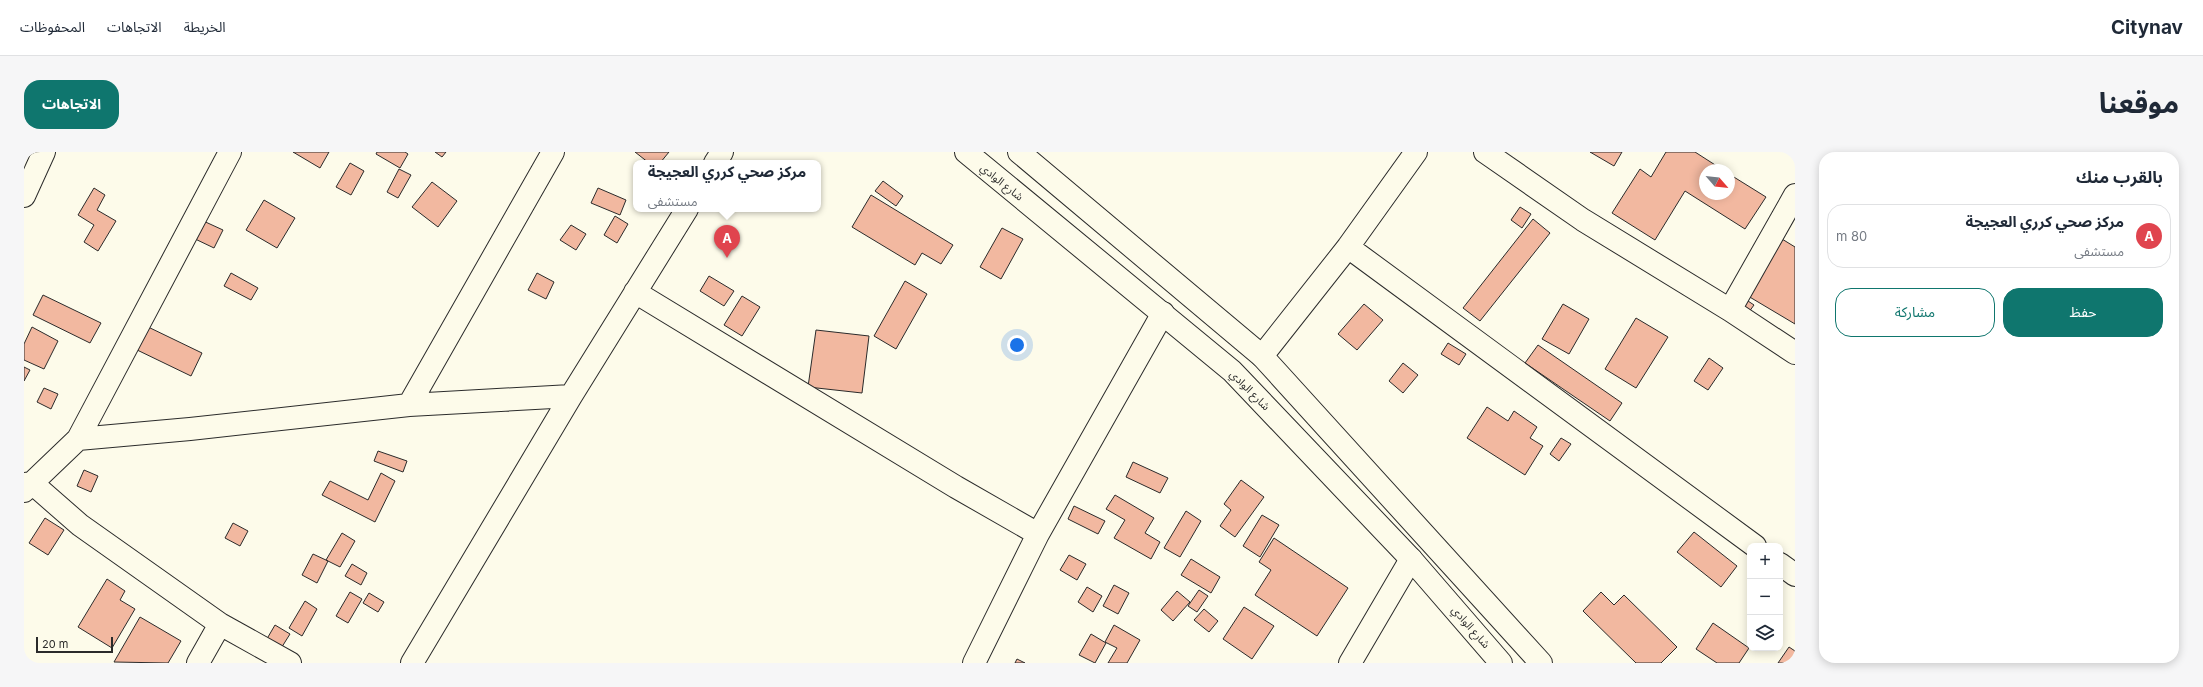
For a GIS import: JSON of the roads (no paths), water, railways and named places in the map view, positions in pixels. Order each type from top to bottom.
[{"type":"street","points":[[24,196],[44,152]]},
{"type":"street","points":[[230,152],[78,439],[27,486],[220,624],[290,663]]},
{"type":"street","points":[[409,405],[553,152]]},
{"type":"street","name":"شارع الوادي","points":[[966,152],[1163,313],[1232,372],[1411,559],[1501,663]]},
{"type":"street","points":[[1019,152],[1262,356],[1541,663]]},
{"type":"street","points":[[1262,356],[1348,247],[1416,152]]},
{"type":"street","points":[[1485,152],[1583,220],[1730,310],[1795,353]]},
{"type":"street","points":[[1730,310],[1795,195]]},
{"type":"street","points":[[412,663],[571,396],[684,212]]},
{"type":"street","points":[[1348,247],[1751,543]]},
{"type":"street","points":[[635,292],[956,487],[1038,534]]},
{"type":"street","points":[[974,663],[1038,534],[1163,313]]},
{"type":"street","points":[[78,439],[190,429],[409,405],[571,396]]},
{"type":"street","points":[[1350,663],[1411,559]]},
{"type":"street","points":[[1783,566],[1795,575]]},
{"type":"street","points":[[198,663],[220,624]]},
{"type":"place","name":"مركز صحي كرري العجيجة","points":[[727,258]]}]
